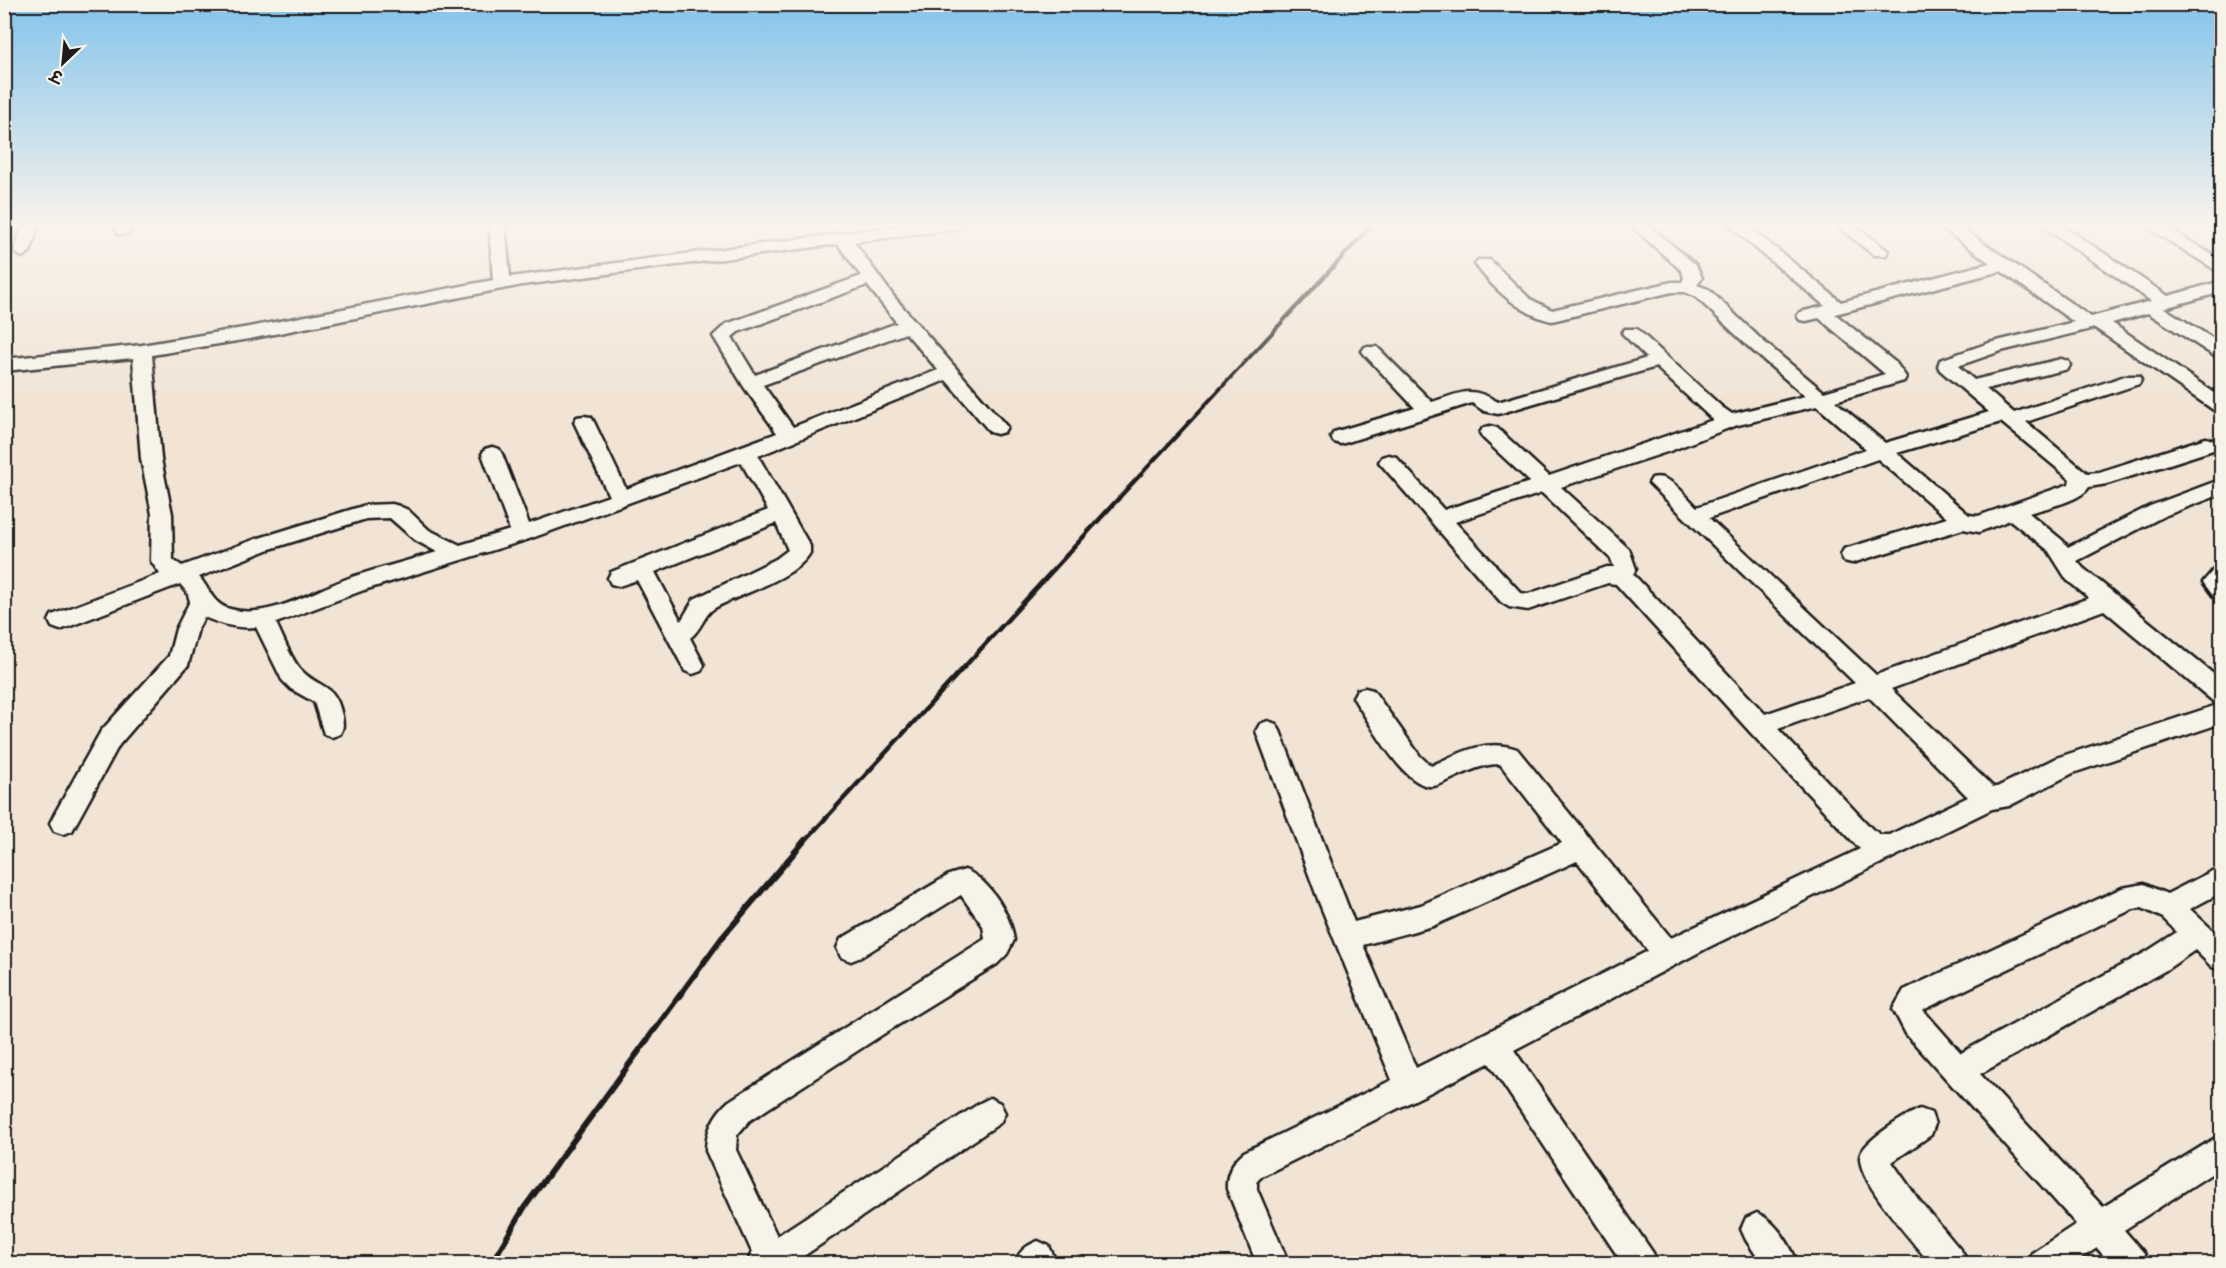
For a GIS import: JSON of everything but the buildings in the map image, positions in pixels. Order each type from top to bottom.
[{"type":"street","points":[[4,365],[142,351],[508,283]]},
{"type":"street","points":[[789,436],[751,383],[722,336],[726,331],[856,283]]},
{"type":"street","points":[[874,283],[997,427]]},
{"type":"street","points":[[1504,283],[1527,306],[1540,314],[1552,316],[1672,287],[1687,287],[1702,293],[1757,345],[1963,521]]},
{"type":"street","points":[[1687,287],[1690,283]]},
{"type":"street","points":[[1440,519],[1663,447],[1729,421],[1897,377],[1889,367],[1822,312],[1794,283]]},
{"type":"street","points":[[1822,312],[1906,292],[1931,283]]},
{"type":"street","points":[[2032,283],[2222,407]]},
{"type":"street","points":[[2129,283],[2222,353]]},
{"type":"street","points":[[1852,555],[1963,521],[1979,524],[2071,492],[2079,487],[2080,480],[2076,472],[1949,369],[1947,364],[1995,348],[2222,286]]},
{"type":"street","points":[[751,383],[909,325]]},
{"type":"street","points":[[1631,333],[1715,412],[1729,421]]},
{"type":"street","points":[[142,351],[151,459],[162,514],[162,561],[168,569],[182,574],[197,589],[201,601],[212,611],[226,617],[244,620],[284,612],[357,584],[456,552],[522,534],[621,500],[950,372]]},
{"type":"street","points":[[1371,351],[1428,410]]},
{"type":"street","points":[[1341,437],[1475,396],[1492,408],[1498,408],[1660,360]]},
{"type":"street","points":[[1971,387],[2061,365]]},
{"type":"street","points":[[1693,516],[1882,451],[2132,380]]},
{"type":"street","points":[[584,422],[621,500]]},
{"type":"street","points":[[1490,433],[1620,555],[1625,569],[1622,576]]},
{"type":"street","points":[[2080,480],[2100,479],[2206,445]]},
{"type":"street","points":[[677,635],[691,625],[702,605],[784,565],[799,553],[799,546],[746,453]]},
{"type":"street","points":[[492,454],[522,534]]},
{"type":"street","points":[[1389,462],[1509,596],[1518,601],[1528,602],[1607,575],[1622,576],[1863,837],[1876,846],[1885,847]]},
{"type":"street","points":[[1659,483],[1874,687],[1979,792],[1990,798]]},
{"type":"street","points":[[2064,558],[2157,511],[2222,486]]},
{"type":"street","points":[[60,621],[263,544],[366,512],[392,511],[401,515],[422,535],[456,552]]},
{"type":"street","points":[[2012,511],[2055,545],[2076,574],[2222,695]]},
{"type":"street","points":[[619,578],[781,513]]},
{"type":"street","points":[[642,569],[693,664]]},
{"type":"street","points":[[2222,575],[2214,582],[2222,591]]},
{"type":"street","points":[[1759,726],[1874,687],[1940,660],[2107,600]]},
{"type":"street","points":[[63,823],[110,738],[180,659],[187,629],[201,601]]},
{"type":"street","points":[[262,618],[290,673],[299,682],[322,695],[328,705],[332,727]]},
{"type":"street","points":[[1365,697],[1411,763],[1427,777],[1491,752],[1502,752],[1508,756],[1668,955]]},
{"type":"street","points":[[1273,1263],[1242,1189],[1241,1179],[1244,1173],[1255,1163],[1494,1045],[1699,938],[1990,798],[2000,798],[2037,777],[2095,754],[2222,713]]},
{"type":"street","points":[[1268,731],[1346,937],[1409,1087]]},
{"type":"street","points":[[1346,937],[1424,917],[1580,847]]},
{"type":"street","points":[[2172,909],[2177,902],[2222,878]]},
{"type":"street","points":[[851,948],[958,883],[965,882],[976,892],[998,928],[1000,938],[997,946],[987,955],[799,1072],[739,1111],[725,1124],[720,1137],[721,1151],[770,1262],[990,1113]]},
{"type":"street","points":[[2133,1263],[1910,1015],[1909,1004],[2131,897],[2144,896],[2172,909],[2222,958]]},
{"type":"street","points":[[1958,1070],[2156,961],[2196,934]]},
{"type":"street","points":[[1494,1045],[1642,1263]]},
{"type":"street","points":[[1920,1124],[1884,1148],[1875,1156],[1874,1163],[1893,1191],[1952,1263]]},
{"type":"street","points":[[2043,1263],[2222,1149]]},
{"type":"street","points":[[1757,1229],[1782,1263]]},
{"type":"railway","points":[[1118,499],[1318,283]]},
{"type":"railway","points":[[804,842],[1119,498]]},
{"type":"railway","points":[[491,1264],[524,1208],[721,939],[805,840]]}]
